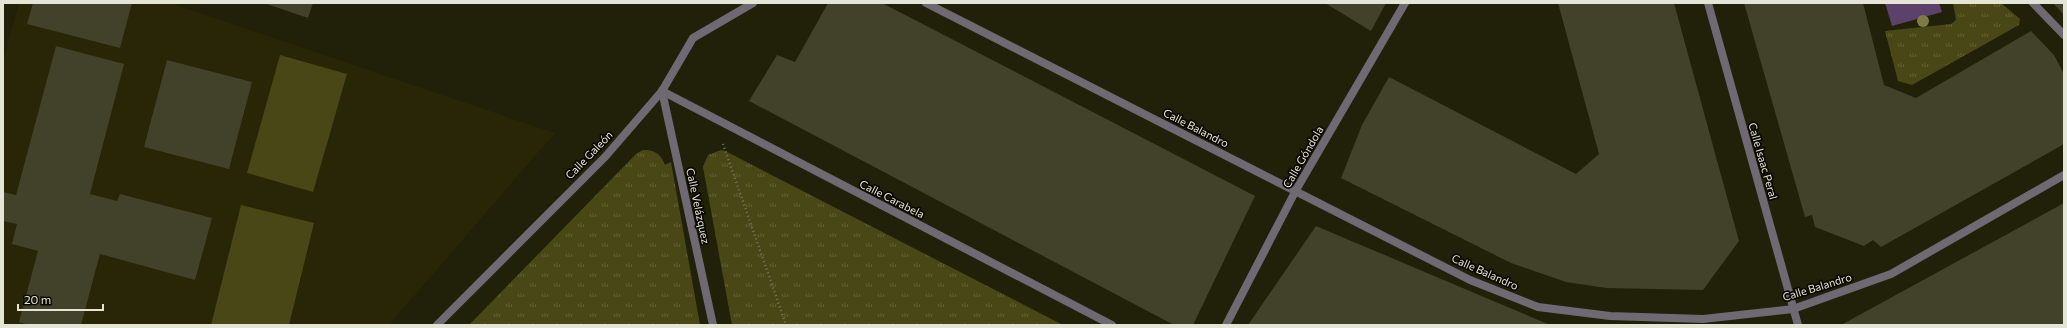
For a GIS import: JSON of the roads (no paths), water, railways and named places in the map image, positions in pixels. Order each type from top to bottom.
[{"type":"street","name":"Calle Galeón","points":[[437,325],[605,157],[662,91],[693,38],[753,3]]},
{"type":"street","name":"Calle Balandro","points":[[926,3],[1296,190],[1470,280],[1538,307],[1610,316],[1703,319],[1793,309],[1891,274],[2064,175]]},
{"type":"street","name":"Calle Góndola","points":[[1226,325],[1296,190],[1405,3]]},
{"type":"street","name":"Calle Isaac Peral","points":[[1708,3],[1798,325]]},
{"type":"street","points":[[2032,3],[2064,35]]},
{"type":"street","name":"Calle Carabela","points":[[662,91],[1112,325]]},
{"type":"street","name":"Calle Velázquez","points":[[662,91],[713,325]]}]
